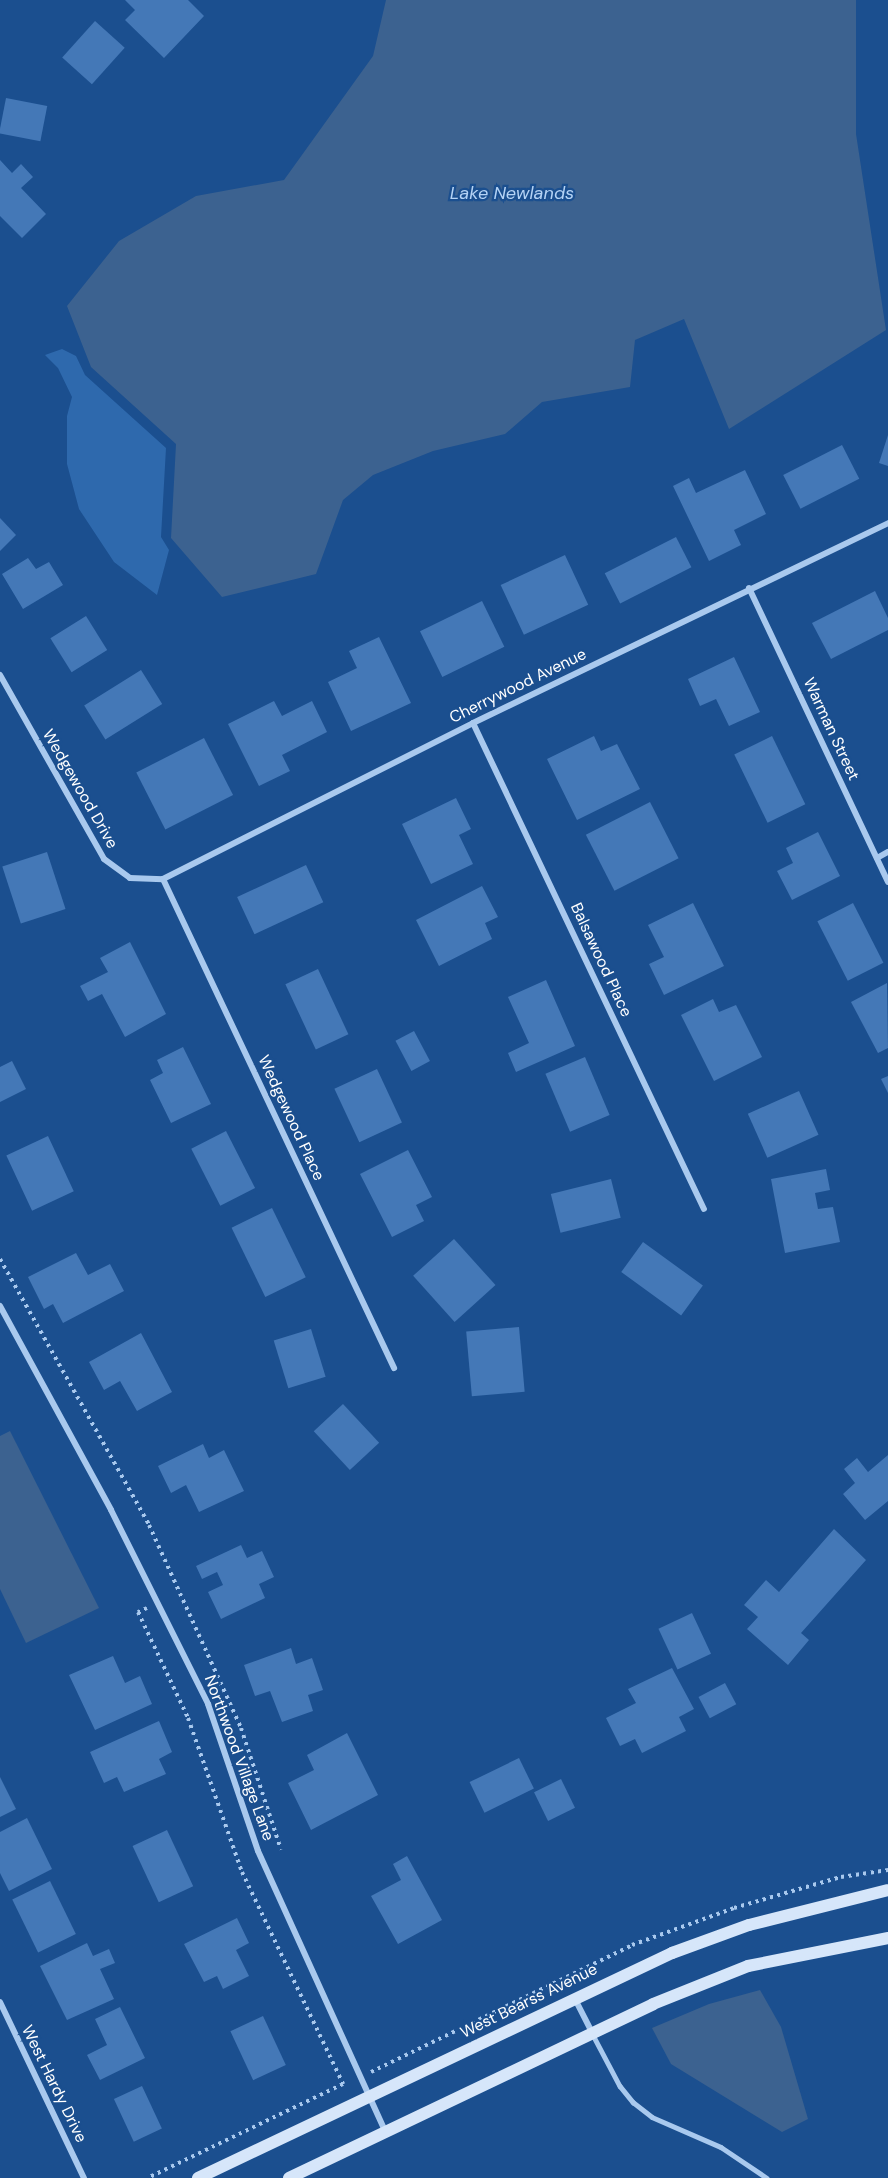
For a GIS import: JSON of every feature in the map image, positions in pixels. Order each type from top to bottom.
[{"type":"main road","name":"West Bearss Avenue","points":[[198,2178],[574,1997],[672,1953],[749,1925],[888,1890]]},
{"type":"main road","points":[[289,2178],[592,2033],[748,1966],[888,1938]]},
{"type":"street","name":"Cherrywood Avenue","points":[[163,879],[473,723],[888,523]]},
{"type":"street","name":"Warman Street","points":[[749,588],[888,882]]},
{"type":"street","name":"Wedgewood Drive","points":[[0,675],[104,859],[130,879],[163,879]]},
{"type":"street","name":"Balsawood Place","points":[[473,723],[704,1209]]},
{"type":"street","points":[[877,858],[888,852]]},
{"type":"street","name":"Wedgewood Place","points":[[163,879],[394,1368]]},
{"type":"street","name":"Northwood Village Lane","points":[[0,1306],[159,1602],[208,1704],[258,1851],[385,2132]]},
{"type":"street","points":[[574,1997],[592,2033]]},
{"type":"street","name":"West Hardy Drive","points":[[0,2002],[84,2178]]},
{"type":"lane","points":[[592,2033],[620,2086],[633,2102],[652,2117],[721,2147],[766,2178]]},
{"type":"path","points":[[0,1259],[149,1525],[241,1728],[281,1850]]},
{"type":"path","points":[[148,2178],[343,2084],[242,1872],[188,1718],[138,1612],[159,1602]]},
{"type":"shaded area","points":[[62,349],[76,356],[85,375],[166,448],[161,537],[169,550],[157,595],[114,562],[79,509],[67,464],[67,416],[72,397],[58,368],[45,355]]},
{"type":"water","name":"Lake Newlands","points":[[386,0],[856,0],[856,134],[886,330],[729,429],[684,319],[635,340],[630,387],[542,402],[505,434],[433,451],[373,475],[343,500],[316,574],[222,597],[171,538],[176,444],[91,367],[67,306],[119,241],[196,196],[284,180],[373,56]]},
{"type":"water","points":[[10,1431],[99,1608],[26,1643],[0,1589],[0,1436]]},
{"type":"water","points":[[760,1990],[781,2027],[808,2119],[782,2132],[671,2064],[652,2028],[709,2004]]},
{"type":"building","points":[[125,0],[188,0],[204,16],[164,58],[125,20],[135,10]]},
{"type":"building","points":[[95,21],[125,48],[92,84],[62,57]]},
{"type":"building","points":[[6,98],[47,106],[40,141],[0,134]]},
{"type":"building","points":[[0,160],[12,173],[21,164],[33,177],[21,188],[46,214],[22,238],[0,216]]},
{"type":"building","points":[[888,435],[888,466],[879,463]]},
{"type":"building","points":[[842,445],[859,479],[800,509],[783,475]]},
{"type":"building","points":[[745,470],[766,514],[734,530],[741,545],[709,561],[673,486],[689,478],[696,493]]},
{"type":"building","points":[[0,518],[16,535],[0,551]]},
{"type":"building","points":[[676,537],[691,567],[620,604],[605,573]]},
{"type":"building","points":[[565,555],[588,605],[524,635],[501,585]]},
{"type":"building","points":[[28,558],[36,569],[49,562],[63,585],[23,609],[2,574]]},
{"type":"building","points":[[875,591],[888,618],[888,630],[831,659],[812,623]]},
{"type":"building","points":[[482,601],[504,647],[442,677],[420,631]]},
{"type":"building","points":[[86,616],[107,650],[72,672],[50,638]]},
{"type":"building","points":[[379,637],[411,703],[351,731],[328,682],[357,668],[349,651]]},
{"type":"building","points":[[734,657],[760,712],[729,726],[716,699],[700,706],[688,679]]},
{"type":"building","points":[[141,670],[162,704],[105,739],[84,706]]},
{"type":"building","points":[[274,701],[282,716],[312,701],[327,732],[282,755],[290,771],[259,786],[228,724]]},
{"type":"building","points":[[594,736],[601,751],[617,744],[640,789],[577,820],[547,759]]},
{"type":"building","points":[[772,736],[805,804],[768,823],[734,754]]},
{"type":"building","points":[[204,738],[233,795],[165,830],[136,773]]},
{"type":"building","points":[[456,798],[471,829],[459,835],[473,864],[431,884],[402,824]]},
{"type":"building","points":[[650,802],[679,858],[614,891],[586,835]]},
{"type":"building","points":[[818,832],[840,876],[792,900],[777,871],[793,863],[786,848]]},
{"type":"building","points":[[47,852],[66,909],[21,924],[2,867]]},
{"type":"building","points":[[306,865],[323,902],[254,934],[237,897]]},
{"type":"building","points":[[482,886],[498,917],[485,923],[492,939],[439,966],[416,920]]},
{"type":"building","points":[[693,903],[724,966],[664,995],[649,964],[664,957],[648,925]]},
{"type":"building","points":[[853,903],[883,963],[848,981],[817,921]]},
{"type":"building","points":[[130,942],[166,1014],[125,1037],[102,994],[88,1001],[80,986],[108,972],[100,958]]},
{"type":"building","points":[[318,969],[348,1034],[316,1049],[285,984]]},
{"type":"building","points":[[546,980],[575,1046],[516,1072],[508,1053],[529,1043],[508,997]]},
{"type":"building","points":[[887,983],[888,1048],[878,1053],[851,1002]]},
{"type":"building","points":[[713,999],[719,1012],[736,1005],[762,1057],[714,1081],[681,1015]]},
{"type":"building","points":[[414,1031],[430,1061],[411,1071],[395,1041]]},
{"type":"building","points":[[183,1047],[211,1104],[171,1123],[150,1080],[163,1073],[157,1060]]},
{"type":"building","points":[[585,1057],[610,1115],[570,1132],[545,1074]]},
{"type":"building","points":[[12,1061],[26,1089],[0,1102],[0,1067]]},
{"type":"building","points":[[377,1069],[402,1122],[359,1142],[334,1089]]},
{"type":"building","points":[[888,1076],[888,1093],[881,1079]]},
{"type":"building","points":[[799,1091],[819,1135],[767,1158],[748,1114]]},
{"type":"building","points":[[226,1131],[255,1188],[220,1206],[191,1149]]},
{"type":"building","points":[[48,1136],[74,1191],[32,1211],[6,1155]]},
{"type":"building","points":[[408,1150],[432,1197],[416,1205],[424,1221],[392,1237],[360,1174]]},
{"type":"building","points":[[826,1169],[830,1190],[815,1193],[818,1209],[833,1207],[840,1242],[785,1253],[771,1179]]},
{"type":"building","points":[[611,1179],[621,1218],[561,1233],[551,1194]]},
{"type":"building","points":[[272,1208],[306,1277],[265,1297],[232,1228]]},
{"type":"building","points":[[454,1239],[495,1285],[455,1322],[413,1276]]},
{"type":"building","points":[[643,1242],[703,1285],[681,1315],[621,1272]]},
{"type":"building","points":[[76,1253],[88,1275],[110,1264],[124,1291],[63,1323],[53,1304],[44,1309],[28,1277]]},
{"type":"building","points":[[519,1327],[525,1392],[472,1396],[466,1332]]},
{"type":"building","points":[[311,1329],[326,1377],[288,1388],[274,1340]]},
{"type":"building","points":[[141,1333],[172,1392],[137,1411],[120,1381],[104,1390],[89,1362]]},
{"type":"building","points":[[343,1404],[379,1443],[350,1470],[314,1431]]},
{"type":"building","points":[[203,1444],[209,1458],[224,1450],[244,1491],[199,1512],[186,1485],[171,1493],[158,1466]]},
{"type":"building","points":[[888,1455],[888,1501],[865,1520],[843,1494],[855,1483],[844,1469],[857,1458],[868,1472]]},
{"type":"building","points":[[834,1529],[866,1560],[801,1633],[809,1640],[788,1665],[747,1629],[758,1617],[744,1605],[766,1580],[779,1592]]},
{"type":"building","points":[[241,1545],[247,1558],[262,1551],[274,1577],[259,1584],[265,1598],[221,1619],[208,1592],[223,1585],[217,1572],[202,1579],[196,1566]]},
{"type":"building","points":[[692,1613],[711,1654],[677,1669],[658,1629]]},
{"type":"building","points":[[291,1648],[296,1664],[312,1658],[323,1690],[308,1695],[313,1711],[282,1722],[270,1691],[255,1696],[244,1665]]},
{"type":"building","points":[[113,1656],[125,1683],[140,1676],[152,1704],[95,1730],[69,1675]]},
{"type":"building","points":[[672,1668],[694,1709],[679,1717],[686,1731],[642,1753],[635,1739],[620,1746],[606,1718],[636,1703],[628,1689]]},
{"type":"building","points":[[725,1683],[736,1704],[710,1718],[699,1697]]},
{"type":"building","points":[[159,1721],[172,1752],[159,1759],[166,1774],[124,1792],[117,1777],[104,1783],[90,1752]]},
{"type":"building","points":[[347,1733],[378,1795],[311,1830],[288,1783],[314,1770],[307,1755]]},
{"type":"building","points":[[519,1758],[534,1789],[484,1813],[470,1782]]},
{"type":"building","points":[[0,1777],[16,1809],[0,1817]]},
{"type":"building","points":[[561,1779],[575,1808],[548,1821],[534,1792]]},
{"type":"building","points":[[27,1818],[52,1869],[9,1891],[0,1873],[0,1832]]},
{"type":"building","points":[[167,1830],[193,1886],[159,1902],[133,1846]]},
{"type":"building","points":[[407,1856],[442,1920],[398,1944],[371,1896],[401,1880],[393,1864]]},
{"type":"building","points":[[50,1881],[76,1934],[38,1952],[12,1899]]},
{"type":"building","points":[[237,1918],[249,1943],[236,1950],[249,1976],[223,1989],[217,1976],[204,1982],[184,1944]]},
{"type":"building","points":[[87,1943],[93,1956],[109,1949],[115,1963],[100,1969],[114,1999],[67,2020],[40,1966]]},
{"type":"building","points":[[120,2007],[145,2058],[100,2080],[87,2055],[107,2045],[95,2019]]},
{"type":"building","points":[[263,2016],[286,2065],[253,2080],[230,2031]]},
{"type":"building","points":[[142,2086],[162,2129],[134,2142],[114,2099]]}]
